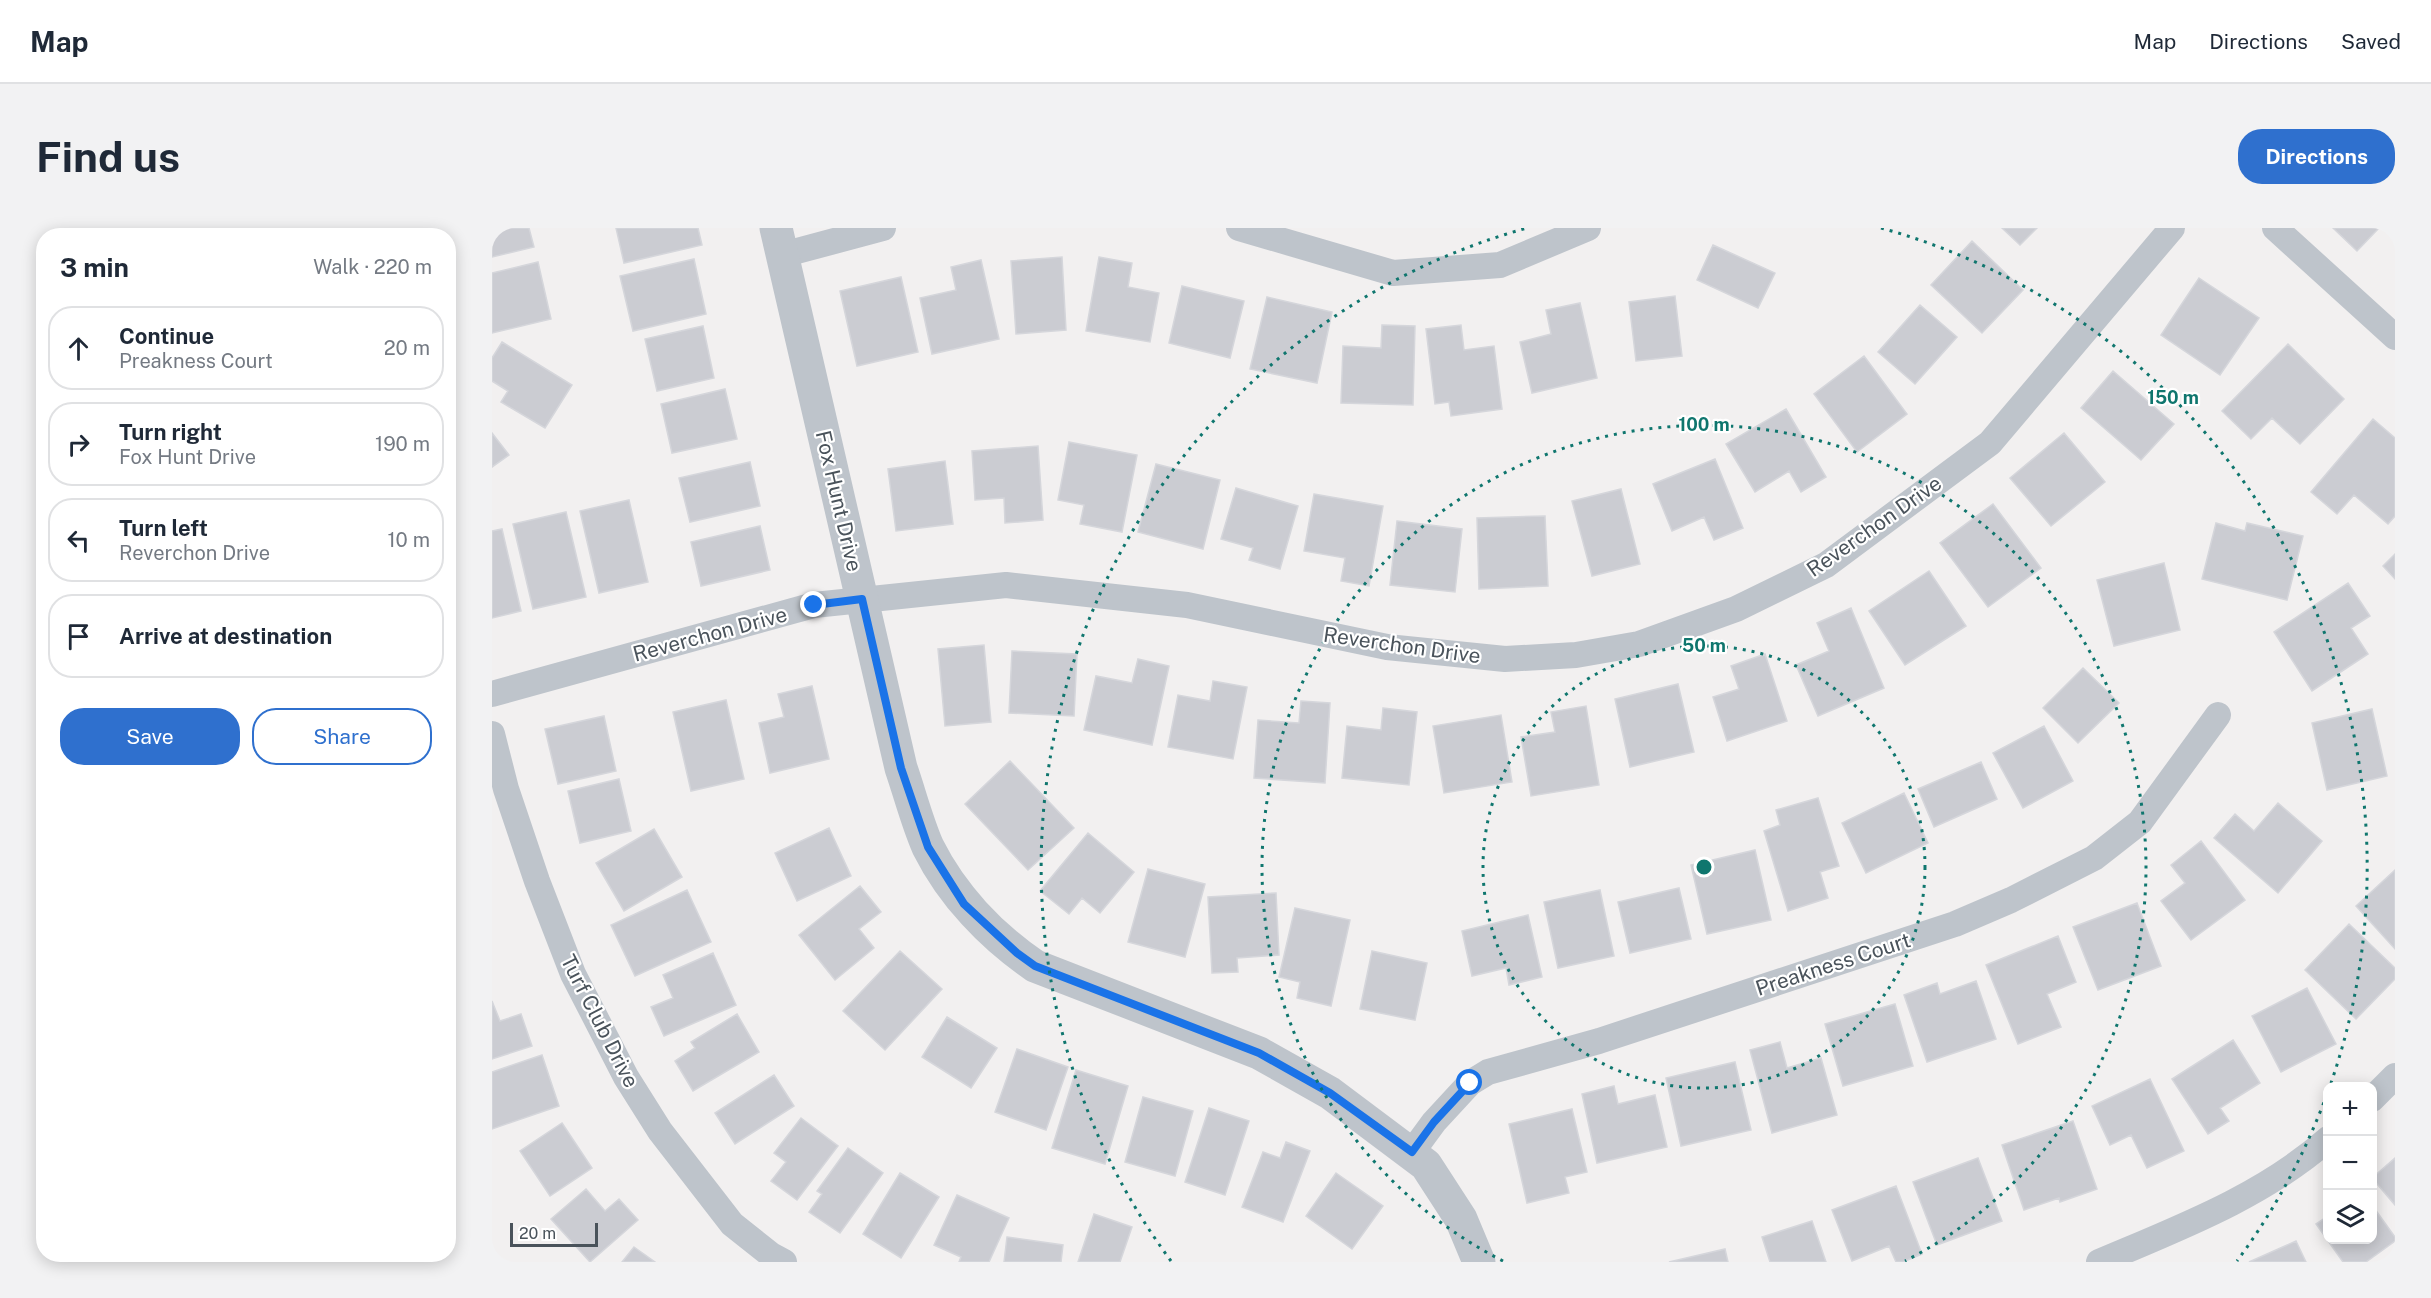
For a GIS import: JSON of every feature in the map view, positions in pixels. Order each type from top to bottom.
[{"type":"street","points":[[779,242],[883,228]]},
{"type":"street","points":[[1239,228],[1393,273],[1500,265],[1588,228]]},
{"type":"street","name":"Reverchon Drive","points":[[492,694],[814,605],[1006,585],[1187,605],[1386,647],[1505,659],[1576,655],[1639,644],[1737,609],[1826,566],[1990,443],[2172,228]]},
{"type":"street","points":[[2275,228],[2395,338]]},
{"type":"street","name":"Fox Hunt Drive","points":[[779,242],[901,768],[928,847],[964,904],[1017,953],[1035,966],[1259,1053],[1330,1093],[1412,1152],[1426,1165],[1461,1219],[1479,1262]]},
{"type":"street","name":"Preakness Court","points":[[1412,1152],[1434,1122],[1470,1083],[1488,1072],[1599,1041],[1955,924],[2011,900],[2094,858],[2140,822],[2218,715]]},
{"type":"street","name":"Turf Club Drive","points":[[492,734],[506,789],[537,881],[573,974],[626,1077],[660,1131],[732,1224],[771,1255],[784,1262]]},
{"type":"street","points":[[2377,1095],[2395,1077]]},
{"type":"street","points":[[2099,1262],[2222,1209],[2306,1158],[2323,1143]]},
{"type":"building","points":[[492,228],[529,228],[534,247],[492,257]]},
{"type":"building","points":[[616,228],[698,228],[702,245],[624,263]]},
{"type":"building","points":[[2002,228],[2037,228],[2020,245]]},
{"type":"building","points":[[2333,228],[2379,228],[2357,251]]},
{"type":"building","points":[[1972,241],[2023,290],[1982,333],[1931,285]]},
{"type":"building","points":[[1713,245],[1775,273],[1758,308],[1697,280]]},
{"type":"building","points":[[1062,257],[1066,330],[1016,334],[1011,261]]},
{"type":"building","points":[[1099,257],[1132,263],[1128,287],[1159,293],[1150,342],[1086,331]]},
{"type":"building","points":[[694,259],[706,314],[633,331],[620,276]]},
{"type":"building","points":[[981,260],[999,339],[932,354],[920,298],[956,290],[951,267]]},
{"type":"building","points":[[538,262],[551,319],[492,333],[492,273]]},
{"type":"building","points":[[901,277],[918,352],[857,366],[840,291]]},
{"type":"building","points":[[2199,278],[2259,318],[2220,375],[2161,335]]},
{"type":"building","points":[[1182,286],[1244,301],[1230,358],[1169,343]]},
{"type":"building","points":[[1675,296],[1682,356],[1636,361],[1629,302]]},
{"type":"building","points":[[1267,297],[1332,312],[1317,383],[1250,369]]},
{"type":"building","points":[[1580,303],[1597,378],[1532,393],[1520,342],[1551,334],[1546,310]]},
{"type":"building","points":[[1920,305],[1957,337],[1915,384],[1878,352]]},
{"type":"building","points":[[1382,325],[1415,326],[1413,405],[1341,403],[1343,346],[1381,348]]},
{"type":"building","points":[[1461,325],[1464,350],[1494,346],[1502,409],[1451,416],[1449,402],[1435,404],[1426,329]]},
{"type":"building","points":[[703,326],[714,378],[657,391],[645,339]]},
{"type":"building","points":[[502,342],[572,385],[545,428],[501,402],[508,391],[492,381],[492,358]]},
{"type":"building","points":[[2288,344],[2344,399],[2300,444],[2272,418],[2251,439],[2222,411]]},
{"type":"building","points":[[1864,356],[1907,414],[1857,452],[1814,394]]},
{"type":"building","points":[[2113,371],[2174,424],[2141,460],[2081,408]]},
{"type":"building","points":[[725,389],[737,439],[672,453],[661,404]]},
{"type":"building","points":[[1786,409],[1826,477],[1801,492],[1789,471],[1755,492],[1726,444]]},
{"type":"building","points":[[2373,419],[2395,438],[2395,516],[2388,524],[2354,495],[2337,514],[2311,492]]},
{"type":"building","points":[[492,433],[509,455],[492,467]]},
{"type":"building","points":[[2064,433],[2105,482],[2051,526],[2010,478]]},
{"type":"building","points":[[1069,442],[1137,455],[1122,532],[1080,524],[1084,505],[1058,500]]},
{"type":"building","points":[[1038,446],[1043,520],[1005,523],[1004,498],[975,500],[972,451]]},
{"type":"building","points":[[1715,459],[1743,528],[1714,540],[1704,517],[1672,531],[1653,484]]},
{"type":"building","points":[[945,461],[953,524],[896,531],[888,469]]},
{"type":"building","points":[[750,462],[760,506],[690,522],[679,478]]},
{"type":"building","points":[[1156,464],[1220,480],[1203,549],[1138,532]]},
{"type":"building","points":[[1236,488],[1298,506],[1280,569],[1249,560],[1253,548],[1221,539]]},
{"type":"building","points":[[1621,489],[1640,564],[1592,576],[1572,501]]},
{"type":"building","points":[[1314,494],[1383,506],[1369,586],[1341,581],[1345,558],[1304,551]]},
{"type":"building","points":[[629,500],[648,582],[599,593],[580,511]]},
{"type":"building","points":[[1993,504],[2041,568],[1988,607],[1940,543]]},
{"type":"building","points":[[566,512],[586,597],[533,609],[513,524]]},
{"type":"building","points":[[1545,516],[1548,586],[1479,589],[1477,518]]},
{"type":"building","points":[[1397,521],[1462,529],[1455,592],[1390,585]]},
{"type":"building","points":[[2216,523],[2245,531],[2247,523],[2303,536],[2287,600],[2202,579]]},
{"type":"building","points":[[760,526],[770,570],[701,586],[691,542]]},
{"type":"building","points":[[502,529],[521,611],[492,618],[492,531]]},
{"type":"building","points":[[2395,554],[2395,579],[2383,566]]},
{"type":"building","points":[[2164,563],[2180,630],[2114,646],[2097,580]]},
{"type":"building","points":[[1929,571],[1966,626],[1905,665],[1869,611]]},
{"type":"building","points":[[2348,583],[2370,616],[2351,628],[2368,654],[2312,691],[2274,632]]},
{"type":"building","points":[[1851,608],[1884,688],[1818,716],[1796,665],[1829,651],[1817,623]]},
{"type":"building","points":[[984,645],[991,722],[945,726],[938,649]]},
{"type":"building","points":[[1012,651],[1077,654],[1074,716],[1009,713]]},
{"type":"building","points":[[1765,654],[1787,721],[1727,741],[1713,697],[1739,689],[1731,666]]},
{"type":"building","points":[[1138,659],[1169,666],[1152,745],[1084,730],[1096,676],[1132,683]]},
{"type":"building","points":[[2083,668],[2119,703],[2078,743],[2043,708]]},
{"type":"building","points":[[1213,681],[1247,687],[1233,759],[1168,747],[1178,695],[1210,701]]},
{"type":"building","points":[[1678,684],[1694,752],[1630,767],[1615,699]]},
{"type":"building","points":[[812,686],[829,759],[770,773],[759,723],[784,717],[778,694]]},
{"type":"building","points":[[726,700],[744,779],[691,791],[673,712]]},
{"type":"building","points":[[1301,701],[1330,703],[1325,783],[1254,778],[1258,720],[1299,723]]},
{"type":"building","points":[[1586,706],[1599,785],[1531,796],[1521,737],[1555,732],[1551,712]]},
{"type":"building","points":[[1383,708],[1417,712],[1409,785],[1342,778],[1347,726],[1381,730]]},
{"type":"building","points":[[2372,709],[2387,776],[2327,790],[2312,723]]},
{"type":"building","points":[[1501,715],[1512,782],[1444,793],[1433,726]]},
{"type":"building","points":[[604,716],[616,771],[558,784],[545,729]]},
{"type":"building","points":[[2044,726],[2073,781],[2023,808],[1993,753]]},
{"type":"building","points":[[1010,761],[1074,828],[1028,870],[965,804]]},
{"type":"building","points":[[1981,762],[1997,799],[1934,827],[1918,789]]},
{"type":"building","points":[[619,779],[631,831],[580,843],[568,791]]},
{"type":"building","points":[[1904,793],[1928,843],[1866,873],[1842,823]]},
{"type":"building","points":[[1818,798],[1839,866],[1820,872],[1828,898],[1788,911],[1764,831],[1780,825],[1776,810]]},
{"type":"building","points":[[2278,803],[2322,841],[2278,893],[2214,838],[2235,814],[2254,831]]},
{"type":"building","points":[[829,828],[851,876],[797,901],[775,853]]},
{"type":"building","points":[[654,829],[682,877],[624,911],[596,863]]},
{"type":"building","points":[[1088,833],[1134,872],[1100,913],[1082,898],[1069,914],[1040,891]]},
{"type":"building","points":[[2201,841],[2245,900],[2191,940],[2161,901],[2185,883],[2171,865]]},
{"type":"building","points":[[1755,850],[1771,920],[1707,934],[1691,865]]},
{"type":"building","points":[[1148,869],[1205,884],[1185,957],[1128,942]]},
{"type":"building","points":[[2395,870],[2395,949],[2356,906]]},
{"type":"building","points":[[860,886],[881,912],[859,929],[874,948],[835,980],[799,935]]},
{"type":"building","points":[[1679,888],[1691,939],[1630,953],[1618,902]]},
{"type":"building","points":[[687,890],[711,942],[635,976],[611,925]]},
{"type":"building","points":[[1600,890],[1614,956],[1558,968],[1544,902]]},
{"type":"building","points":[[1276,893],[1279,955],[1237,958],[1238,972],[1212,973],[1208,897]]},
{"type":"building","points":[[2137,903],[2161,966],[2098,990],[2073,927]]},
{"type":"building","points":[[1295,908],[1350,920],[1331,1006],[1297,998],[1300,982],[1279,977]]},
{"type":"building","points":[[1528,915],[1542,977],[1509,985],[1506,968],[1472,976],[1462,931]]},
{"type":"building","points":[[2349,924],[2395,968],[2395,979],[2356,1019],[2305,970]]},
{"type":"building","points":[[2058,936],[2076,982],[2047,994],[2061,1027],[2018,1044],[1986,965]]},
{"type":"building","points":[[900,951],[942,989],[885,1050],[843,1011]]},
{"type":"building","points":[[1372,951],[1427,963],[1415,1020],[1360,1009]]},
{"type":"building","points":[[713,953],[736,1005],[664,1036],[651,1007],[673,998],[663,975]]},
{"type":"building","points":[[1976,981],[1996,1039],[1927,1062],[1904,995],[1937,983],[1940,994]]},
{"type":"building","points":[[2307,988],[2336,1044],[2281,1072],[2252,1016]]},
{"type":"building","points":[[492,1001],[500,1021],[521,1014],[532,1046],[492,1059]]},
{"type":"building","points":[[1895,1004],[1913,1066],[1843,1086],[1825,1024]]},
{"type":"building","points":[[737,1014],[759,1052],[693,1091],[675,1061],[695,1048],[691,1042]]},
{"type":"building","points":[[947,1017],[997,1048],[971,1088],[922,1057]]},
{"type":"building","points":[[2233,1040],[2260,1083],[2220,1108],[2229,1121],[2208,1134],[2172,1079]]},
{"type":"building","points":[[1780,1042],[1787,1068],[1821,1058],[1837,1115],[1772,1133],[1750,1050]]},
{"type":"building","points":[[1017,1049],[1068,1067],[1046,1130],[995,1112]]},
{"type":"building","points":[[542,1055],[559,1106],[492,1129],[492,1072]]},
{"type":"building","points":[[1735,1062],[1751,1130],[1681,1146],[1666,1078]]},
{"type":"building","points":[[1076,1070],[1128,1086],[1105,1164],[1052,1148]]},
{"type":"building","points":[[774,1075],[794,1106],[735,1144],[715,1113]]},
{"type":"building","points":[[2150,1079],[2184,1151],[2147,1168],[2131,1135],[2110,1145],[2092,1106]]},
{"type":"building","points":[[1614,1086],[1618,1104],[1655,1095],[1667,1147],[1597,1163],[1582,1094]]},
{"type":"building","points":[[1143,1097],[1193,1111],[1175,1176],[1125,1162]]},
{"type":"building","points":[[1209,1108],[1249,1121],[1225,1195],[1185,1182]]},
{"type":"building","points":[[1572,1109],[1587,1172],[1565,1177],[1569,1193],[1527,1203],[1509,1124]]},
{"type":"building","points":[[801,1118],[838,1146],[797,1200],[771,1181],[786,1162],[774,1153]]},
{"type":"building","points":[[2073,1121],[2097,1189],[2060,1202],[2059,1198],[2024,1210],[2002,1145]]},
{"type":"building","points":[[562,1123],[592,1168],[550,1196],[520,1151]]},
{"type":"building","points":[[1286,1142],[1310,1151],[1283,1222],[1242,1207],[1263,1152],[1280,1158]]},
{"type":"building","points":[[848,1148],[883,1173],[840,1233],[809,1212],[822,1194],[817,1191]]},
{"type":"building","points":[[1978,1158],[2002,1221],[1937,1245],[1913,1182]]},
{"type":"building","points":[[2395,1158],[2395,1205],[2377,1184],[2377,1174]]},
{"type":"building","points":[[900,1173],[939,1197],[901,1258],[863,1234]]},
{"type":"building","points":[[1336,1173],[1383,1206],[1352,1249],[1306,1216]]},
{"type":"building","points":[[1896,1186],[1922,1254],[1903,1262],[1896,1262],[1889,1246],[1852,1261],[1832,1210]]},
{"type":"building","points":[[586,1189],[605,1211],[619,1199],[638,1220],[590,1262],[551,1219]]},
{"type":"building","points":[[957,1195],[1009,1218],[989,1262],[959,1262],[961,1257],[934,1245]]},
{"type":"building","points":[[2377,1212],[2395,1237],[2395,1241],[2366,1262],[2343,1262],[2330,1244],[2377,1244]]},
{"type":"building","points":[[1094,1214],[1132,1227],[1120,1262],[1078,1262]]},
{"type":"building","points":[[2323,1219],[2323,1234],[2316,1224]]},
{"type":"building","points":[[1812,1221],[1826,1262],[1770,1262],[1762,1237]]},
{"type":"building","points":[[1007,1237],[1063,1245],[1061,1262],[1004,1262]]},
{"type":"building","points":[[2296,1241],[2306,1262],[2249,1262]]},
{"type":"building","points":[[634,1247],[655,1262],[622,1262]]},
{"type":"building","points":[[1725,1249],[1728,1262],[1669,1262]]},
{"type":"route","points":[[814,605],[862,599],[901,768],[928,847],[964,904],[1017,953],[1035,966],[1259,1053],[1330,1093],[1412,1152],[1434,1122],[1470,1083]]}]
